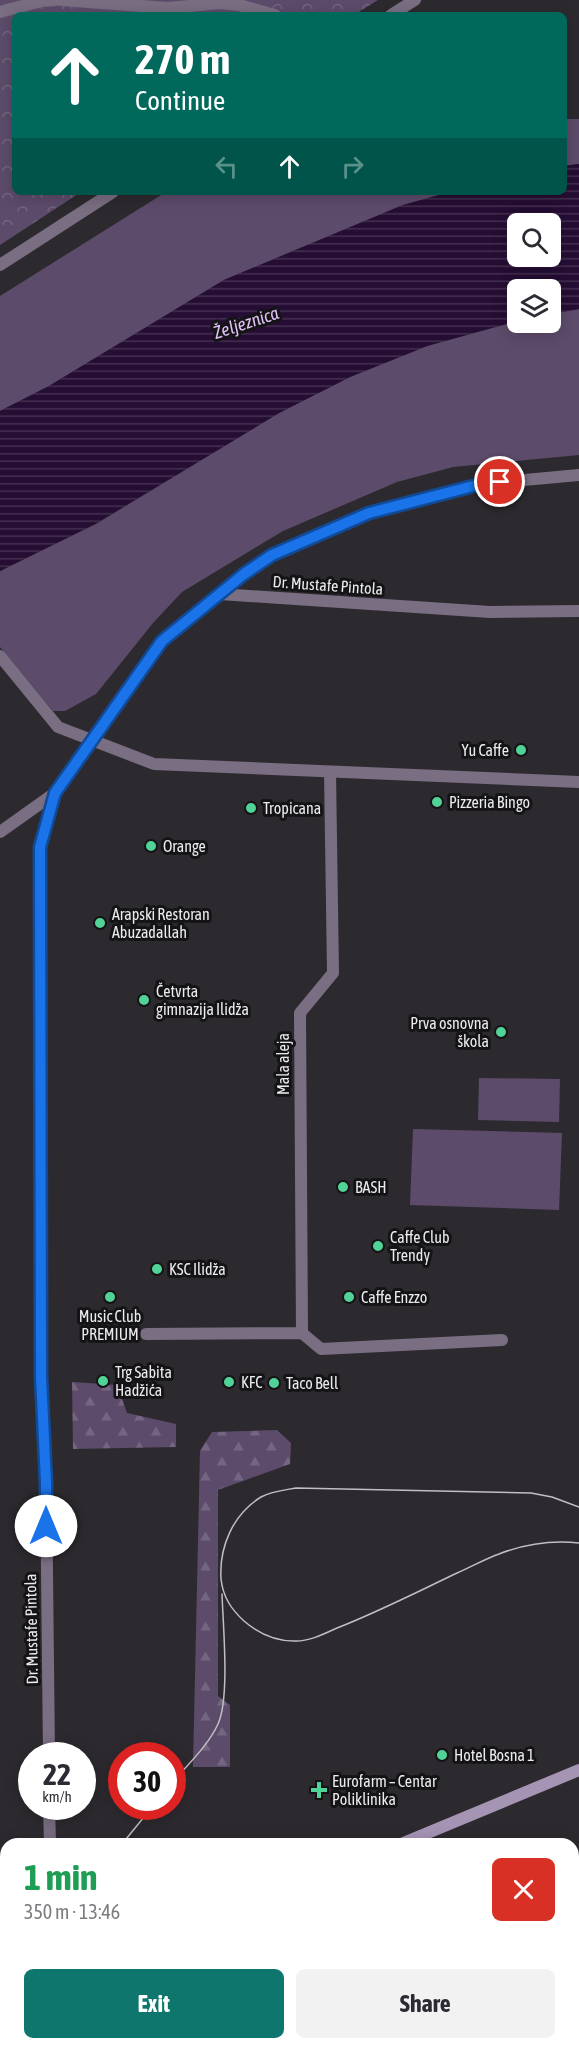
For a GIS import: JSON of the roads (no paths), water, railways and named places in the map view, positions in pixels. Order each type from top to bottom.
[{"type":"main road","points":[[415,1838],[579,1770]]},
{"type":"street","points":[[0,12],[55,0]]},
{"type":"street","points":[[61,0],[168,8],[220,3],[239,4],[265,12]]},
{"type":"street","points":[[396,12],[415,0]]},
{"type":"street","points":[[0,265],[108,195]]},
{"type":"street","points":[[220,594],[272,555],[369,513],[481,484],[579,475]]},
{"type":"street","name":"Dr. Mustafe Pintola","points":[[49,1742],[46,1482],[41,1376],[40,847],[55,793],[162,641],[220,594],[490,612],[579,611]]},
{"type":"street","points":[[0,656],[58,727],[154,764],[579,782]]},
{"type":"street","name":"Mala aleja","points":[[302,1333],[300,1013],[333,973],[330,772]]},
{"type":"street","points":[[0,832],[55,793]]},
{"type":"street","points":[[146,1334],[302,1333],[321,1349],[502,1341]]},
{"type":"street","points":[[50,1820],[50,1838]]},
{"type":"water","name":"Željeznica","points":[[579,164],[579,309],[561,312],[561,279],[507,279],[507,324],[427,346],[350,377],[279,413],[95,524],[0,571],[0,411],[49,386],[224,280],[403,205],[439,195],[567,195],[567,166]]},
{"type":"tram line","points":[[579,1507],[552,1497],[531,1493],[296,1488],[278,1491],[261,1497],[251,1504],[236,1522],[225,1543],[221,1579],[228,1602],[250,1626],[274,1638],[299,1641],[316,1637],[509,1551],[528,1545],[579,1543]]},
{"type":"tram line","points":[[186,1767],[209,1740],[222,1712],[225,1680],[222,1594]]},
{"type":"tram line","points":[[127,1838],[142,1820]]},
{"type":"place","name":"Yu Caffe","points":[[521,750]]},
{"type":"place","name":"Pizzeria Bingo","points":[[437,802]]},
{"type":"place","name":"Tropicana","points":[[251,808]]},
{"type":"place","name":"Orange","points":[[151,846]]},
{"type":"place","name":"Arapski Restoran Abuzadallah","points":[[100,923]]},
{"type":"place","name":"Četvrta gimnazija Ilidža","points":[[144,1000]]},
{"type":"place","name":"Prva osnovna škola","points":[[501,1032]]},
{"type":"place","name":"BASH","points":[[343,1187]]},
{"type":"place","name":"Caffe Club Trendy","points":[[378,1246]]},
{"type":"place","name":"KSC Ilidža","points":[[157,1269]]},
{"type":"place","name":"Music Club PREMIUM","points":[[110,1297]]},
{"type":"place","name":"Caffe Enzzo","points":[[349,1297]]},
{"type":"place","name":"Trg Sabita Hadžića","points":[[103,1381]]},
{"type":"place","name":"KFC","points":[[229,1382]]},
{"type":"place","name":"Taco Bell","points":[[274,1383]]},
{"type":"place","name":"Hotel Bosna 1","points":[[442,1755]]},
{"type":"place","name":"Eurofarm – Centar Poliklinika","points":[[319,1790]]}]
